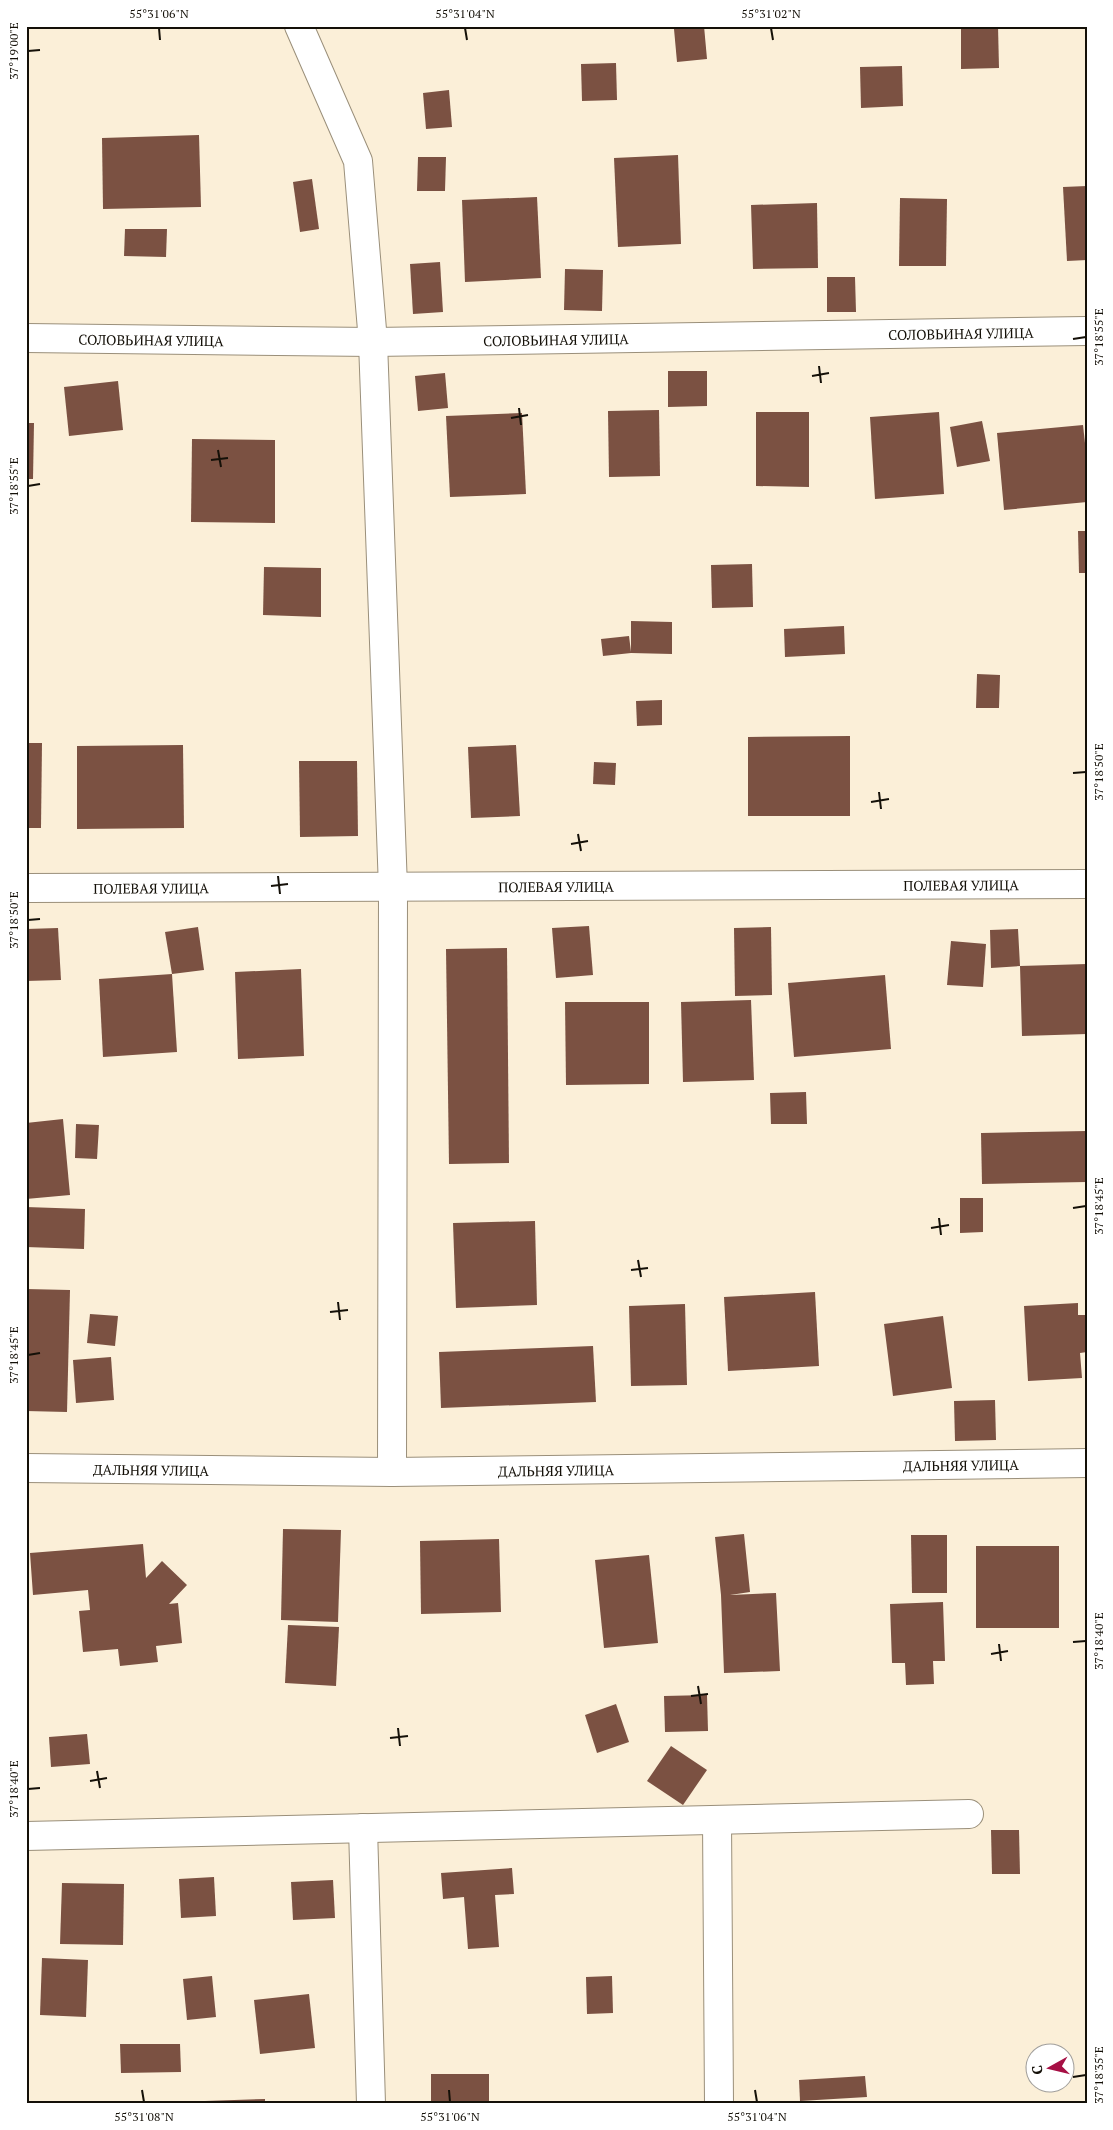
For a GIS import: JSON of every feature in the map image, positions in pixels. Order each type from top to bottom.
[{"type":"street","points":[[299,26],[358,162],[374,342],[393,888],[392,1472]]},
{"type":"street","name":"СОЛОВЬИНАЯ УЛИЦА","points":[[26,338],[374,342],[1087,331]]},
{"type":"street","name":"ПОЛЕВАЯ УЛИЦА","points":[[26,888],[1087,884]]},
{"type":"street","name":"ДАЛЬНЯЯ УЛИЦА","points":[[26,1468],[392,1472],[1087,1463]]},
{"type":"street","points":[[26,1836],[968,1814]]},
{"type":"street","points":[[717,1820],[718,2104]]},
{"type":"street","points":[[363,1828],[371,2104]]},
{"type":"building","points":[[704,26],[707,59],[677,62],[674,29]]},
{"type":"building","points":[[961,26],[998,26],[999,68],[961,69]]},
{"type":"building","points":[[616,63],[617,100],[582,101],[581,64]]},
{"type":"building","points":[[902,66],[903,106],[861,108],[860,67]]},
{"type":"building","points":[[449,90],[452,127],[426,129],[423,93]]},
{"type":"building","points":[[199,135],[201,207],[103,209],[102,138]]},
{"type":"building","points":[[678,155],[681,244],[618,247],[614,158]]},
{"type":"building","points":[[418,157],[446,157],[445,191],[417,191]]},
{"type":"building","points":[[312,179],[319,229],[300,232],[293,182]]},
{"type":"building","points":[[1087,186],[1087,260],[1067,261],[1063,187]]},
{"type":"building","points":[[537,197],[541,278],[465,282],[462,200]]},
{"type":"building","points":[[900,198],[947,199],[946,266],[899,266]]},
{"type":"building","points":[[817,203],[818,268],[753,269],[751,205]]},
{"type":"building","points":[[125,229],[167,229],[166,257],[124,256]]},
{"type":"building","points":[[440,262],[443,312],[413,314],[410,264]]},
{"type":"building","points":[[565,269],[603,270],[602,311],[564,310]]},
{"type":"building","points":[[827,277],[855,277],[856,312],[827,312]]},
{"type":"building","points":[[668,371],[707,371],[707,406],[668,407]]},
{"type":"building","points":[[445,373],[448,408],[418,411],[415,376]]},
{"type":"building","points":[[118,381],[123,430],[69,436],[64,387]]},
{"type":"building","points":[[659,410],[660,476],[609,477],[608,411]]},
{"type":"building","points":[[756,412],[809,412],[809,487],[756,486]]},
{"type":"building","points":[[939,412],[944,494],[875,499],[870,417]]},
{"type":"building","points":[[522,413],[526,494],[450,497],[446,416]]},
{"type":"building","points":[[982,421],[990,461],[957,467],[950,427]]},
{"type":"building","points":[[26,423],[34,423],[33,479],[26,479]]},
{"type":"building","points":[[1083,425],[1087,461],[1087,502],[1004,510],[997,433]]},
{"type":"building","points":[[192,439],[275,440],[275,523],[191,522]]},
{"type":"building","points":[[1078,531],[1087,531],[1087,573],[1079,573]]},
{"type":"building","points":[[752,564],[753,607],[712,608],[711,565]]},
{"type":"building","points":[[264,567],[321,568],[321,617],[263,615]]},
{"type":"building","points":[[631,621],[672,622],[672,654],[631,653],[603,656],[601,639],[629,636],[631,652]]},
{"type":"building","points":[[844,626],[845,654],[785,657],[784,629]]},
{"type":"building","points":[[977,674],[1000,675],[999,708],[976,708]]},
{"type":"building","points":[[662,700],[662,725],[637,726],[636,701]]},
{"type":"building","points":[[850,736],[850,816],[748,816],[748,737]]},
{"type":"building","points":[[26,743],[42,743],[41,828],[26,828]]},
{"type":"building","points":[[183,745],[184,828],[77,829],[77,746]]},
{"type":"building","points":[[516,745],[520,816],[471,818],[468,747]]},
{"type":"building","points":[[299,761],[357,761],[358,836],[300,837]]},
{"type":"building","points":[[594,762],[616,763],[615,785],[593,784]]},
{"type":"building","points":[[589,926],[593,975],[556,978],[552,928]]},
{"type":"building","points":[[198,927],[204,970],[172,974],[165,932]]},
{"type":"building","points":[[771,927],[772,995],[735,996],[734,928]]},
{"type":"building","points":[[58,928],[61,980],[26,981],[26,929]]},
{"type":"building","points":[[1018,929],[1020,966],[991,968],[990,930]]},
{"type":"building","points":[[951,941],[986,944],[983,987],[947,985]]},
{"type":"building","points":[[507,948],[509,1163],[449,1164],[446,949]]},
{"type":"building","points":[[1087,964],[1087,1034],[1022,1036],[1020,966]]},
{"type":"building","points":[[301,969],[304,1056],[238,1059],[235,972]]},
{"type":"building","points":[[172,974],[177,1052],[103,1057],[99,979]]},
{"type":"building","points":[[885,975],[891,1049],[794,1057],[788,983]]},
{"type":"building","points":[[751,1000],[754,1080],[683,1082],[681,1002]]},
{"type":"building","points":[[565,1002],[649,1002],[649,1084],[566,1085]]},
{"type":"building","points":[[806,1092],[807,1124],[771,1124],[770,1093]]},
{"type":"building","points":[[63,1119],[70,1195],[26,1199],[26,1123]]},
{"type":"building","points":[[76,1124],[99,1125],[97,1159],[75,1158]]},
{"type":"building","points":[[1087,1131],[1087,1182],[982,1184],[981,1133]]},
{"type":"building","points":[[960,1198],[983,1198],[983,1232],[960,1233]]},
{"type":"building","points":[[26,1207],[85,1209],[84,1249],[26,1247]]},
{"type":"building","points":[[535,1221],[537,1305],[456,1308],[453,1223]]},
{"type":"building","points":[[26,1289],[70,1290],[67,1412],[26,1411]]},
{"type":"building","points":[[815,1292],[819,1366],[728,1371],[724,1297]]},
{"type":"building","points":[[1078,1303],[1078,1315],[1087,1315],[1087,1352],[1080,1353],[1082,1378],[1028,1381],[1024,1306]]},
{"type":"building","points":[[685,1304],[687,1385],[631,1386],[629,1306]]},
{"type":"building","points":[[90,1314],[118,1316],[115,1346],[87,1343]]},
{"type":"building","points":[[943,1316],[952,1388],[893,1396],[884,1324]]},
{"type":"building","points":[[593,1346],[596,1402],[441,1408],[439,1352]]},
{"type":"building","points":[[111,1357],[114,1400],[76,1403],[73,1360]]},
{"type":"building","points":[[995,1400],[996,1440],[955,1441],[954,1401]]},
{"type":"building","points":[[283,1529],[341,1530],[338,1622],[281,1620]]},
{"type":"building","points":[[744,1534],[750,1592],[730,1595],[776,1593],[780,1671],[724,1673],[721,1595],[715,1537]]},
{"type":"building","points":[[911,1535],[947,1535],[947,1593],[912,1593]]},
{"type":"building","points":[[499,1539],[501,1612],[421,1614],[420,1541]]},
{"type":"building","points":[[143,1544],[146,1578],[162,1561],[187,1585],[169,1604],[178,1603],[182,1643],[156,1646],[158,1662],[120,1666],[118,1649],[83,1652],[79,1611],[90,1610],[88,1590],[33,1595],[30,1553]]},
{"type":"building","points":[[976,1546],[1059,1546],[1059,1628],[976,1628]]},
{"type":"building","points":[[649,1555],[658,1643],[604,1648],[595,1560]]},
{"type":"building","points":[[943,1602],[945,1661],[933,1661],[934,1684],[906,1685],[905,1663],[892,1663],[890,1604]]},
{"type":"building","points":[[288,1625],[339,1627],[336,1686],[285,1683]]},
{"type":"building","points":[[707,1695],[708,1731],[665,1732],[664,1696]]},
{"type":"building","points":[[616,1704],[629,1742],[597,1753],[585,1715]]},
{"type":"building","points":[[87,1734],[90,1764],[51,1767],[49,1737]]},
{"type":"building","points":[[671,1746],[707,1770],[683,1805],[647,1781]]},
{"type":"building","points":[[991,1830],[1019,1830],[1020,1874],[992,1874]]},
{"type":"building","points":[[512,1868],[514,1894],[495,1895],[499,1947],[468,1949],[464,1897],[443,1899],[441,1873]]},
{"type":"building","points":[[214,1877],[216,1916],[181,1918],[179,1879]]},
{"type":"building","points":[[333,1880],[335,1918],[293,1920],[291,1882]]},
{"type":"building","points":[[62,1883],[124,1884],[123,1945],[60,1944]]},
{"type":"building","points":[[42,1958],[88,1960],[86,2017],[40,2015]]},
{"type":"building","points":[[212,1976],[216,2017],[187,2020],[183,1979]]},
{"type":"building","points":[[612,1976],[613,2013],[587,2014],[586,1977]]},
{"type":"building","points":[[309,1994],[315,2048],[260,2054],[254,2000]]},
{"type":"building","points":[[120,2044],[180,2044],[181,2072],[121,2073]]},
{"type":"building","points":[[431,2074],[489,2074],[489,2104],[431,2104]]},
{"type":"building","points":[[865,2076],[867,2097],[800,2101],[799,2080]]},
{"type":"building","points":[[265,2099],[265,2104],[206,2104],[205,2101]]},
{"type":"building","points":[[81,2101],[82,2104],[63,2104],[62,2102]]}]
